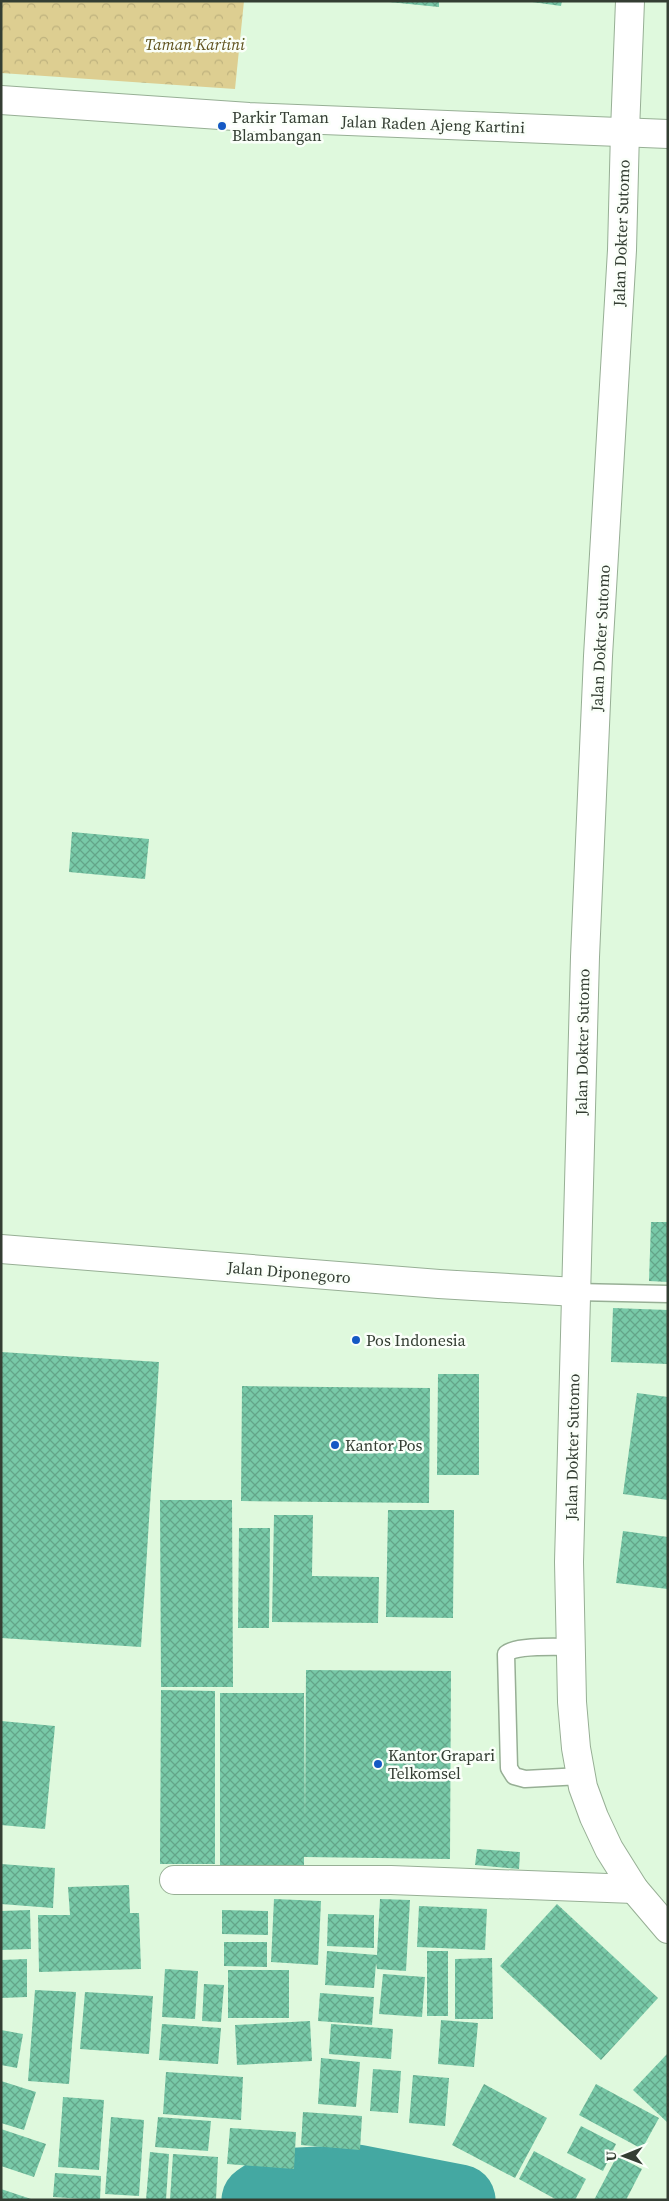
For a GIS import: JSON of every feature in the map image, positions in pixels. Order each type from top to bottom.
[{"type":"main road","name":"Jalan Dokter Sutomo","points":[[630,1],[622,250],[599,646],[585,947],[569,1562],[576,1748],[581,1776],[598,1825],[609,1849],[634,1889],[668,1929]]},
{"type":"main road","name":"Jalan Raden Ajeng Kartini","points":[[1,100],[259,117],[668,134]]},
{"type":"main road","name":"Jalan Diponegoro","points":[[1,1249],[439,1284],[576,1292]]},
{"type":"main road","points":[[174,1880],[391,1880],[634,1889]]},
{"type":"lane","points":[[576,1292],[668,1294]]},
{"type":"lane","points":[[571,1647],[519,1649],[509,1651],[506,1654],[509,1768],[514,1776],[525,1779],[581,1776]]},
{"type":"green space","name":"Taman Kartini","points":[[1,1],[244,1],[235,89],[1,73]]},
{"type":"building","points":[[379,1],[439,1],[439,7]]},
{"type":"building","points":[[525,1],[562,1],[561,6]]},
{"type":"building","points":[[72,832],[149,839],[145,879],[69,872]]},
{"type":"building","points":[[651,1222],[668,1222],[668,1282],[649,1281]]},
{"type":"building","points":[[613,1308],[668,1310],[668,1364],[611,1362]]},
{"type":"building","points":[[1,1352],[159,1362],[141,1647],[1,1638]]},
{"type":"building","points":[[438,1374],[479,1374],[479,1475],[437,1475]]},
{"type":"building","name":"Kantor Pos","points":[[242,1386],[430,1388],[429,1503],[241,1501]]},
{"type":"building","points":[[637,1393],[668,1397],[668,1500],[623,1494]]},
{"type":"building","points":[[160,1500],[232,1500],[233,1687],[161,1687]]},
{"type":"building","points":[[388,1510],[454,1510],[453,1618],[386,1617]]},
{"type":"building","points":[[274,1515],[313,1515],[312,1576],[379,1577],[378,1623],[272,1622]]},
{"type":"building","points":[[239,1528],[270,1528],[269,1628],[238,1628]]},
{"type":"building","points":[[623,1531],[668,1537],[668,1589],[616,1583]]},
{"type":"building","name":"Kantor Grapari Telkomsel","points":[[306,1670],[451,1671],[450,1859],[304,1857],[304,1865],[220,1865],[220,1693],[304,1693],[305,1819]]},
{"type":"building","points":[[161,1690],[215,1691],[215,1864],[160,1864]]},
{"type":"building","points":[[1,1721],[55,1726],[45,1829],[1,1825]]},
{"type":"building","points":[[477,1849],[520,1852],[519,1869],[475,1865]]},
{"type":"building","points":[[1,1864],[55,1868],[53,1908],[1,1904]]},
{"type":"building","points":[[129,1885],[130,1913],[139,1913],[141,1969],[39,1972],[38,1915],[70,1915],[68,1887]]},
{"type":"building","points":[[274,1899],[321,1901],[318,1965],[271,1962]]},
{"type":"building","points":[[380,1899],[410,1900],[406,1971],[377,1969],[376,1963],[374,1988],[325,1985],[327,1951],[377,1955]]},
{"type":"building","points":[[557,1904],[658,1998],[601,2060],[500,1966]]},
{"type":"building","points":[[419,1906],[487,1909],[485,1950],[417,1947]]},
{"type":"building","points":[[30,1910],[31,1949],[1,1950],[1,1911]]},
{"type":"building","points":[[222,1910],[268,1911],[268,1935],[222,1934]]},
{"type":"building","points":[[328,1914],[374,1915],[374,1948],[327,1946]]},
{"type":"building","points":[[224,1942],[267,1942],[267,1967],[224,1966]]},
{"type":"building","points":[[427,1951],[448,1951],[448,2016],[427,2016]]},
{"type":"building","points":[[492,1958],[493,2019],[455,2019],[455,1959]]},
{"type":"building","points":[[27,1959],[27,1997],[1,1998],[1,1960]]},
{"type":"building","points":[[165,1969],[198,1971],[195,2019],[162,2017]]},
{"type":"building","points":[[228,1970],[289,1970],[289,2018],[228,2018]]},
{"type":"building","points":[[383,1974],[425,1977],[422,2017],[379,2014]]},
{"type":"building","points":[[204,1984],[224,1985],[221,2022],[202,2021]]},
{"type":"building","points":[[35,1990],[76,1992],[69,2084],[28,2081]]},
{"type":"building","points":[[85,1992],[153,1996],[149,2054],[80,2049]]},
{"type":"building","points":[[320,1993],[374,1997],[372,2025],[318,2021]]},
{"type":"building","points":[[441,2020],[478,2023],[474,2067],[438,2064]]},
{"type":"building","points":[[310,2021],[312,2061],[237,2065],[235,2025]]},
{"type":"building","points":[[162,2024],[221,2028],[218,2064],[159,2060]]},
{"type":"building","points":[[331,2024],[393,2029],[391,2059],[329,2054]]},
{"type":"building","points":[[1,2030],[23,2034],[17,2068],[1,2065]]},
{"type":"building","points":[[668,2053],[668,2123],[633,2090]]},
{"type":"building","points":[[321,2058],[360,2062],[356,2107],[318,2104]]},
{"type":"building","points":[[373,2069],[401,2071],[398,2113],[370,2111]]},
{"type":"building","points":[[166,2072],[243,2077],[241,2120],[163,2114]]},
{"type":"building","points":[[413,2075],[449,2078],[445,2126],[409,2123]]},
{"type":"building","points":[[1,2081],[36,2092],[24,2130],[1,2123]]},
{"type":"building","points":[[484,2084],[547,2118],[515,2178],[452,2145]]},
{"type":"building","points":[[596,2084],[659,2118],[642,2149],[579,2115]]},
{"type":"building","points":[[63,2097],[104,2100],[99,2170],[58,2167]]},
{"type":"building","points":[[303,2112],[362,2116],[360,2150],[301,2145]]},
{"type":"building","points":[[111,2117],[144,2120],[139,2196],[105,2194]]},
{"type":"building","points":[[158,2117],[211,2121],[208,2151],[155,2147]]},
{"type":"building","points":[[581,2126],[616,2144],[603,2171],[567,2153]]},
{"type":"building","points":[[230,2128],[296,2132],[294,2169],[227,2164]]},
{"type":"building","points":[[1,2129],[46,2144],[34,2177],[1,2166]]},
{"type":"building","points":[[534,2151],[586,2179],[575,2200],[557,2200],[519,2179]]},
{"type":"building","points":[[150,2152],[169,2154],[166,2200],[146,2200]]},
{"type":"building","points":[[173,2154],[218,2157],[216,2200],[170,2200]]},
{"type":"building","points":[[617,2156],[642,2169],[626,2200],[594,2200]]},
{"type":"building","points":[[55,2173],[101,2176],[100,2200],[53,2197]]},
{"type":"building","points":[[1,2189],[31,2199],[31,2200],[1,2200]]},
{"type":"waterway","points":[[257,2200],[280,2184],[357,2180],[460,2200]]},
{"type":"place","name":"Parkir Taman Blambangan","points":[[222,126]]},
{"type":"place","name":"Pos Indonesia","points":[[356,1340]]},
{"type":"place","name":"Kantor Pos","points":[[335,1445]]},
{"type":"place","name":"Kantor Grapari Telkomsel","points":[[378,1764]]}]
